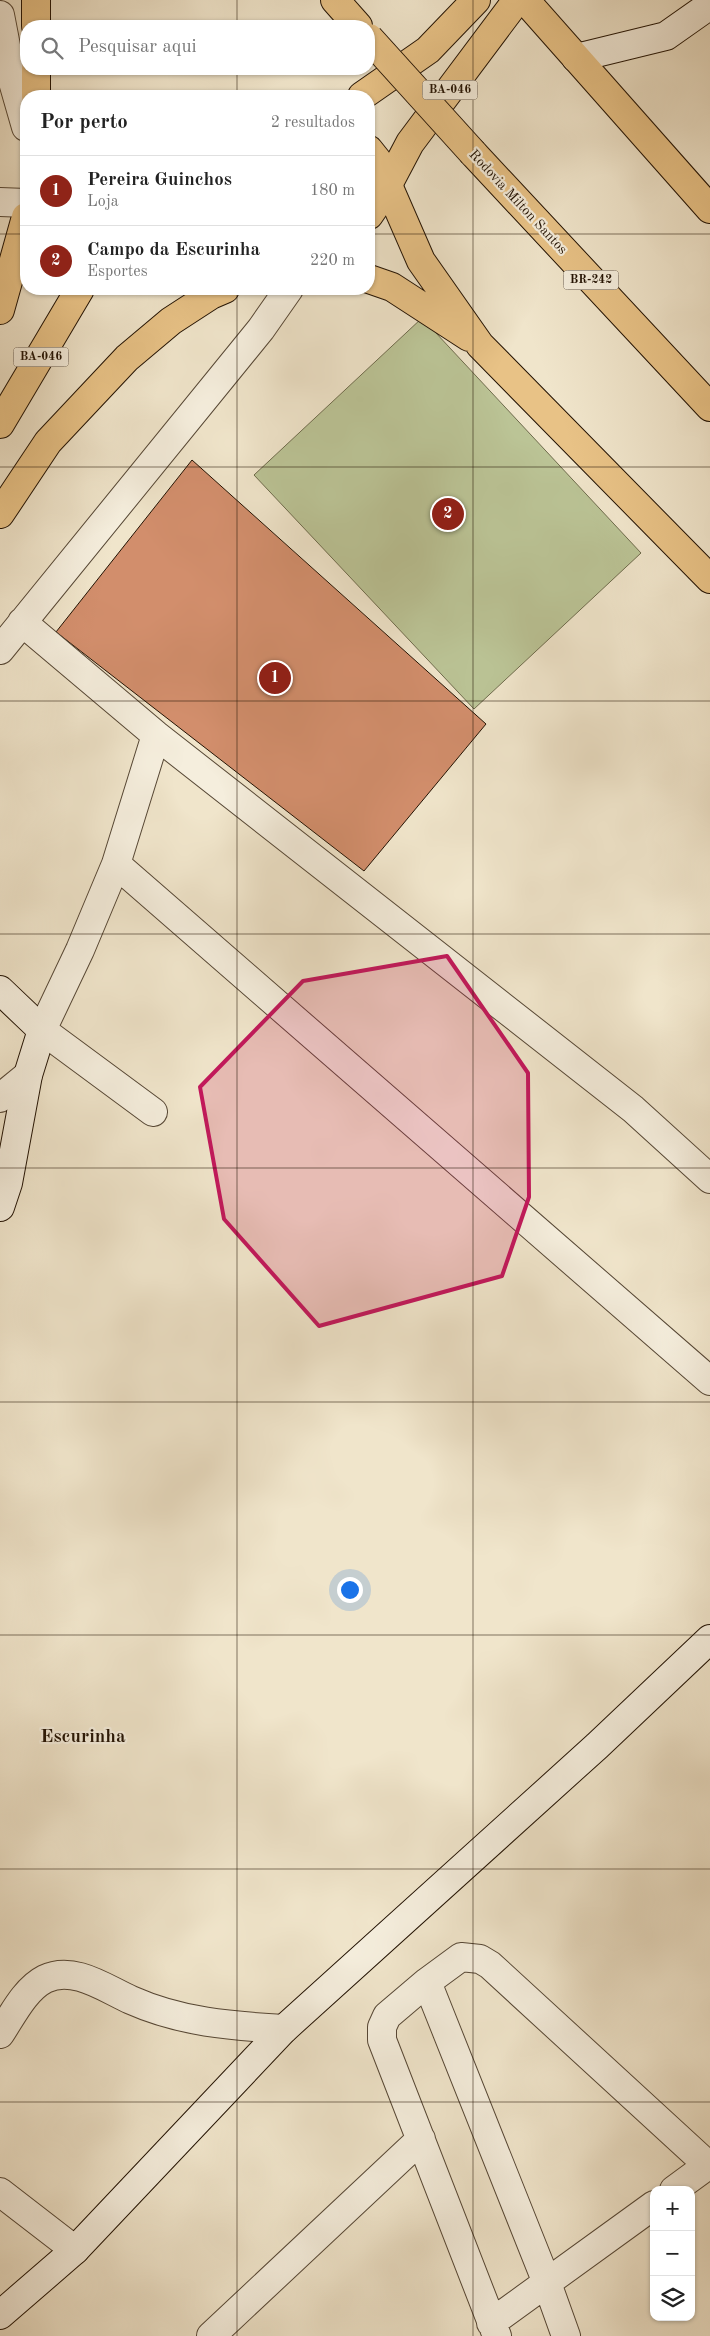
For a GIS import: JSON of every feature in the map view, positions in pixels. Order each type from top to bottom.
[{"type":"main road","points":[[36,0],[36,20]]},
{"type":"main road","points":[[371,90],[428,50],[476,0]]},
{"type":"main road","name":"BA-046","points":[[375,205],[410,143],[517,0]]},
{"type":"main road","points":[[525,0],[710,209]]},
{"type":"main road","name":"Rodovia Milton Santos","points":[[375,45],[473,154],[710,407]]},
{"type":"main road","points":[[36,75],[36,90]]},
{"type":"main road","points":[[375,158],[421,261],[480,345],[710,579]]},
{"type":"main road","points":[[0,310],[20,238]]},
{"type":"main road","points":[[375,281],[392,287],[480,345]]},
{"type":"main road","name":"BA-046","points":[[0,424],[76,295]]},
{"type":"main road","points":[[0,514],[48,442],[127,358],[171,322],[211,295]]},
{"type":"street","points":[[576,58],[666,36],[710,5]]},
{"type":"street","points":[[0,15],[13,82],[20,106]]},
{"type":"street","points":[[0,202],[20,203]]},
{"type":"street","points":[[0,650],[261,329],[285,295]]},
{"type":"street","points":[[22,622],[156,735],[632,1109],[710,1179]]},
{"type":"street","points":[[0,1207],[8,1183],[28,1075],[42,1030],[80,950],[116,864],[156,735]]},
{"type":"street","points":[[116,864],[710,1381]]},
{"type":"street","points":[[0,990],[42,1030],[153,1112]]},
{"type":"street","points":[[0,1098],[28,1075]]},
{"type":"street","points":[[0,2315],[75,2250],[284,2028],[597,1746],[710,1638]]},
{"type":"street","points":[[650,2207],[547,2283],[494,2329],[382,2040],[382,2027],[387,2016],[426,1982],[461,1958],[480,1959],[490,1965],[709,2166],[680,2186]]},
{"type":"street","points":[[0,2034],[27,1995],[44,1979],[58,1975],[86,1978],[133,2001],[192,2020],[234,2026],[284,2028]]},
{"type":"street","points":[[426,1982],[547,2283],[566,2336]]},
{"type":"street","points":[[211,2336],[421,2139]]},
{"type":"street","points":[[0,2192],[75,2250]]},
{"type":"highlighted area","points":[[447,956],[528,1073],[529,1197],[502,1276],[319,1326],[224,1219],[200,1087],[303,981]]},
{"type":"green space","points":[[422,318],[641,553],[474,709],[254,475]]},
{"type":"building","points":[[192,460],[486,724],[364,871],[56,632]]},
{"type":"place","name":"Campo da Escurinha","points":[[448,514]]},
{"type":"place","name":"Pereira Guinchos","points":[[275,678]]},
{"type":"district","name":"Escurinha","points":[[83,1737]]}]
